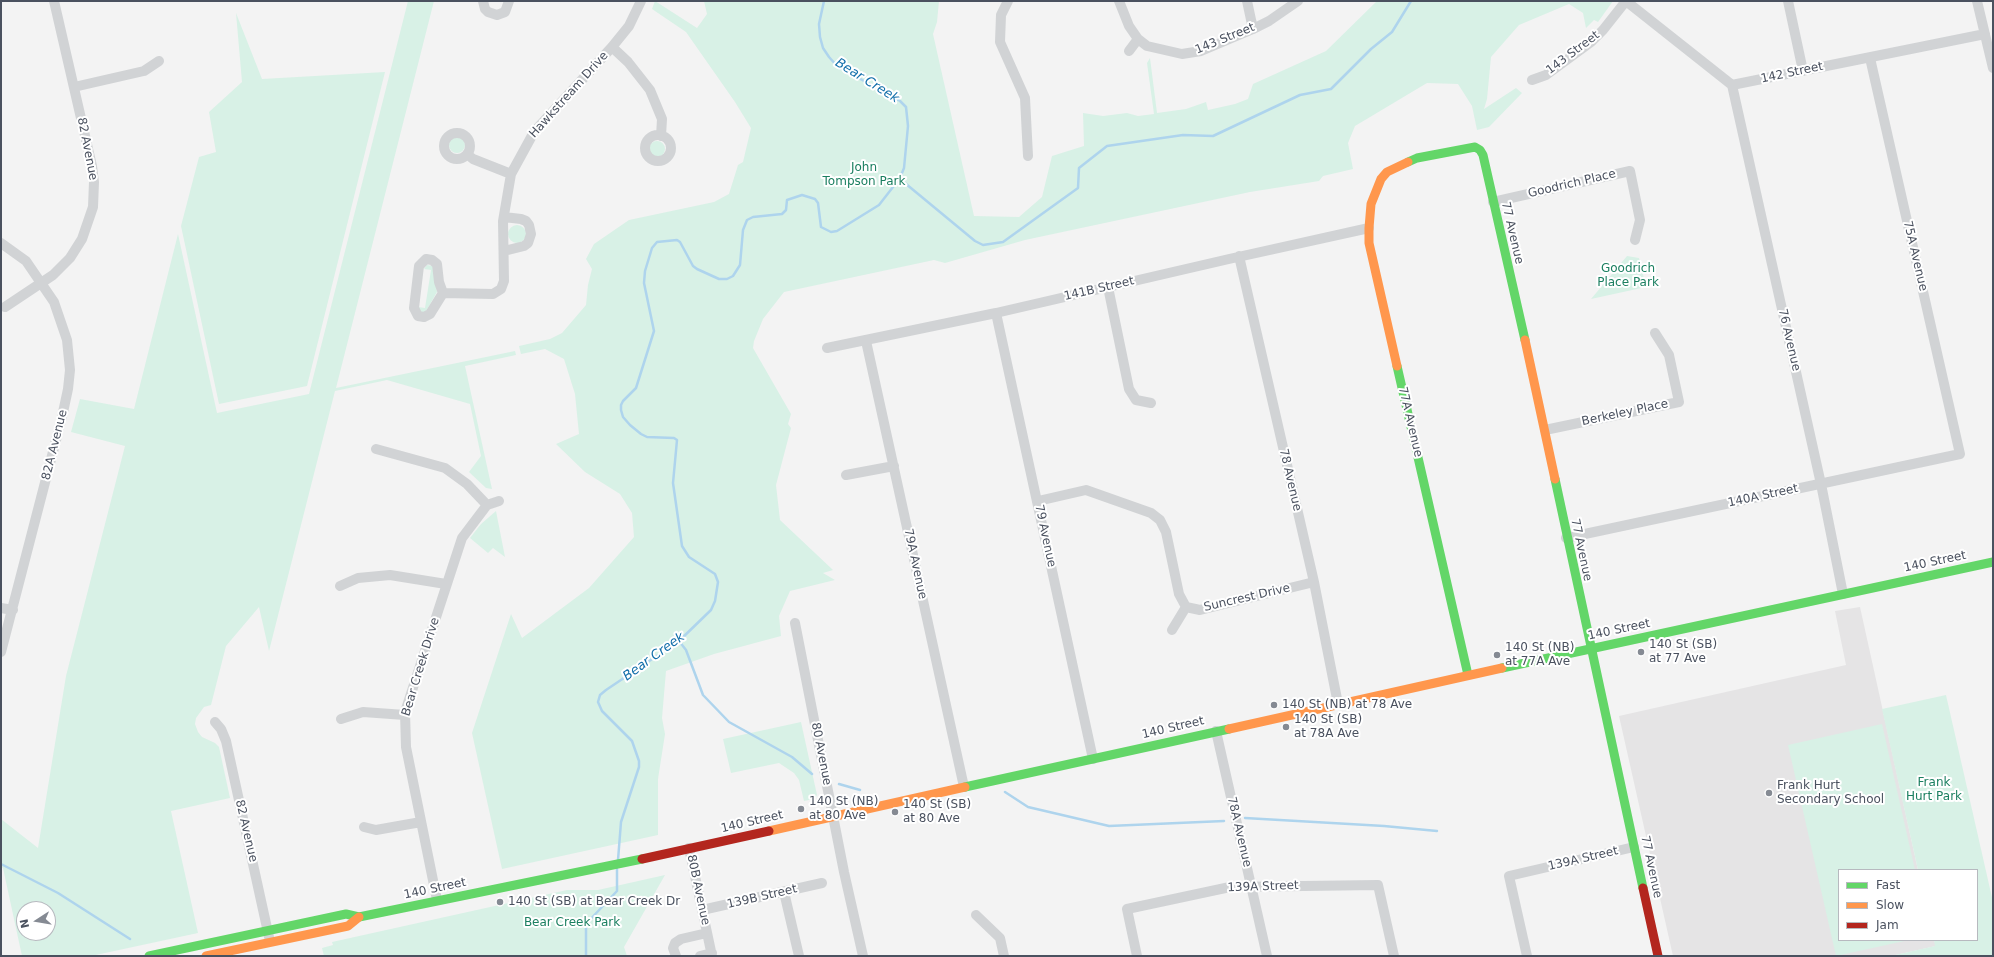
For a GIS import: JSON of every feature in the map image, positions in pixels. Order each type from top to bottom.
[{"type":"main road","name":"77 Avenue","points":[[1387,172],[1417,158],[1475,147],[1480,150],[1483,155],[1546,430],[1566,538],[1658,956]]},
{"type":"main road","name":"77A Avenue","points":[[1387,172],[1381,178],[1371,204],[1369,228],[1371,250],[1468,675]]},
{"type":"main road","name":"140 Street","points":[[149,956],[346,914],[359,917],[437,900],[631,862],[1468,675],[1993,562]]},
{"type":"main road","name":"140 Street","points":[[206,956],[348,926],[359,917]]},
{"type":"street","name":"82 Avenue","points":[[5,307],[62,267],[82,239],[93,207],[94,182],[92,166],[54,1]]},
{"type":"street","points":[[483,1],[485,9],[488,12],[497,15],[505,12],[509,1]]},
{"type":"street","name":"Hawkstream Drive","points":[[443,293],[493,294],[501,289],[504,281],[504,216],[511,174],[534,132],[612,47],[629,26],[641,1]]},
{"type":"street","points":[[1008,1],[1001,15],[1000,42],[1025,98],[1028,156]]},
{"type":"street","points":[[1119,1],[1129,26],[1138,39],[1128,51]]},
{"type":"street","points":[[1247,1],[1253,29]]},
{"type":"street","name":"143 Street","points":[[1138,39],[1147,46],[1173,53],[1192,53],[1253,29],[1269,21],[1298,1]]},
{"type":"street","points":[[1626,1],[1732,85]]},
{"type":"street","name":"143 Street","points":[[1532,80],[1546,74],[1591,42],[1603,30],[1626,1]]},
{"type":"street","points":[[1788,1],[1803,71]]},
{"type":"street","points":[[1977,1],[1993,68]]},
{"type":"street","name":"142 Street","points":[[1732,85],[1985,34]]},
{"type":"street","points":[[612,47],[628,62],[650,90],[662,119],[661,136]]},
{"type":"street","name":"75A Avenue","points":[[1870,58],[1960,454]]},
{"type":"street","points":[[74,87],[144,71],[159,61]]},
{"type":"street","name":"76 Avenue","points":[[1732,85],[1821,484],[1843,594]]},
{"type":"street","points":[[467,154],[473,160],[511,174]]},
{"type":"street","name":"Goodrich Place","points":[[1493,202],[1630,171],[1640,220],[1634,240]]},
{"type":"street","points":[[504,216],[526,221],[529,225],[531,234],[528,243],[524,246],[504,250]]},
{"type":"street","name":"141B Street","points":[[828,348],[996,313],[1239,256],[1369,228]]},
{"type":"street","points":[[1,243],[26,261],[42,282]]},
{"type":"street","name":"78 Avenue","points":[[1239,256],[1314,582],[1338,704]]},
{"type":"street","points":[[432,260],[437,264],[439,282],[443,293],[430,314],[424,317],[416,314],[414,308],[417,280],[419,266],[423,261],[432,260]]},
{"type":"street","name":"82A Avenue","points":[[1,652],[62,417],[69,380],[69,355],[64,330],[54,302],[42,282]]},
{"type":"street","points":[[1108,287],[1129,389],[1136,400],[1152,403]]},
{"type":"street","name":"79 Avenue","points":[[996,313],[1093,758]]},
{"type":"street","name":"Berkeley Place","points":[[1546,430],[1679,402],[1669,355],[1655,333]]},
{"type":"street","name":"79A Avenue","points":[[866,340],[964,787]]},
{"type":"street","points":[[376,449],[445,468],[467,484],[487,505],[499,501]]},
{"type":"street","name":"140A Street","points":[[1566,538],[1960,454]]},
{"type":"street","points":[[846,475],[894,466]]},
{"type":"street","name":"Suncrest Drive","points":[[1038,501],[1086,490],[1151,513],[1160,520],[1166,532],[1178,594],[1186,607],[1200,610],[1314,582]]},
{"type":"street","name":"Bear Creek Drive","points":[[437,900],[406,747],[404,715],[462,538],[487,505]]},
{"type":"street","points":[[340,586],[358,578],[390,575],[446,584]]},
{"type":"street","points":[[1172,630],[1186,607]]},
{"type":"street","points":[[1,608],[13,610]]},
{"type":"street","name":"80 Avenue","points":[[795,623],[833,816],[863,956]]},
{"type":"street","points":[[341,719],[363,712],[404,715]]},
{"type":"street","name":"82 Avenue","points":[[215,722],[221,729],[226,741],[270,942]]},
{"type":"street","name":"78A Avenue","points":[[1216,731],[1267,956]]},
{"type":"street","points":[[364,827],[376,830],[421,822]]},
{"type":"street","name":"139A Street","points":[[1527,956],[1509,876],[1634,847]]},
{"type":"street","name":"80B Avenue","points":[[689,848],[712,955],[700,956]]},
{"type":"street","name":"139B Street","points":[[702,910],[822,883]]},
{"type":"street","name":"139A Street","points":[[1137,956],[1127,909],[1230,887],[1378,885],[1394,956]]},
{"type":"street","points":[[784,892],[799,956]]},
{"type":"street","points":[[976,915],[1000,938],[1004,956]]},
{"type":"street","name":"80B Avenue","points":[[676,956],[673,948],[675,943],[681,939],[707,932]]},
{"type":"shaded area","name":"Frank Hurt Secondary School","points":[[1860,607],[1918,869],[1838,869],[1838,941],[1934,941],[1936,946],[1891,956],[1673,956],[1619,716],[1846,665],[1835,611]]},
{"type":"green space","points":[[408,1],[434,1],[336,388],[515,351],[516,355],[465,366],[492,489],[486,488],[469,472],[481,456],[470,404],[387,380],[335,391],[269,651],[259,607],[226,646],[211,705],[204,707],[196,718],[195,724],[198,732],[202,737],[215,743],[219,747],[230,798],[171,811],[198,933],[91,956],[22,956],[19,941],[56,941],[56,901],[16,901],[16,928],[3,868],[1,867],[1,819],[38,848],[66,676],[125,446],[71,432],[80,399],[134,409],[178,234],[217,413],[309,394]]},
{"type":"green space","name":"John Tompson Park","points":[[655,1],[697,28],[707,14],[704,1],[939,1],[937,22],[933,34],[974,216],[1019,217],[1042,197],[1052,156],[1084,146],[1083,113],[1103,116],[1127,113],[1138,116],[1154,114],[1147,63],[1150,58],[1157,113],[1186,109],[1206,102],[1208,110],[1235,104],[1248,99],[1253,84],[1326,51],[1377,1],[1613,1],[1598,22],[1594,20],[1586,28],[1583,13],[1569,4],[1519,25],[1491,57],[1487,99],[1484,109],[1516,88],[1522,93],[1489,127],[1477,130],[1472,106],[1458,84],[1427,83],[1355,126],[1348,143],[1353,169],[1323,176],[1319,181],[1250,192],[1025,240],[945,263],[934,260],[784,292],[763,319],[754,341],[753,348],[791,414],[788,424],[791,428],[776,485],[780,520],[833,570],[823,573],[835,580],[790,591],[779,616],[781,636],[714,654],[666,671],[662,718],[665,734],[658,779],[658,835],[502,869],[472,733],[511,614],[522,638],[589,588],[634,537],[632,513],[620,494],[585,472],[556,444],[579,434],[575,394],[564,359],[545,349],[521,354],[519,346],[550,339],[562,333],[586,305],[588,285],[592,269],[586,259],[594,244],[629,220],[714,202],[729,194],[738,165],[743,162],[751,128],[735,102],[686,32],[652,9]]},
{"type":"green space","points":[[236,13],[262,79],[385,72],[307,386],[219,404],[181,226],[199,157],[216,152],[209,112],[242,82]]},
{"type":"green space","points":[[457,137],[463,139],[465,145],[463,151],[457,153],[451,151],[449,145],[451,139]]},
{"type":"green space","points":[[657,141],[663,143],[665,149],[663,155],[657,157],[651,155],[649,149],[651,143]]},
{"type":"green space","points":[[513,225],[521,225],[526,230],[524,241],[521,243],[513,243],[508,238],[508,230]]},
{"type":"green space","name":"Goodrich Place Park","points":[[1627,256],[1639,258],[1646,287],[1591,299]]},
{"type":"green space","points":[[427,265],[433,266],[437,292],[425,313],[420,312],[418,307],[425,308],[431,270],[424,269]]},
{"type":"green space","points":[[496,511],[505,557],[493,548],[488,553],[470,538],[481,524]]},
{"type":"green space","name":"Frank Hurt Park","points":[[1946,695],[1993,902],[1993,956],[1891,956],[1935,946],[1934,941],[1978,941],[1978,869],[1918,869],[1882,709]]},
{"type":"green space","points":[[801,722],[817,795],[814,799],[804,801],[799,780],[794,773],[779,763],[731,773],[723,739]]},
{"type":"green space","points":[[1882,724],[1915,869],[1838,869],[1838,941],[1904,941],[1836,956],[1788,745]]},
{"type":"green space","name":"Bear Creek Park","points":[[665,875],[624,947],[627,956],[324,956],[322,948],[333,945],[332,942],[567,890],[598,890]]},
{"type":"waterway","name":"Bear Creek","points":[[618,860],[621,822],[639,767],[639,761],[632,741],[602,711],[598,702],[600,695],[679,641],[711,610],[715,601],[718,582],[715,574],[689,557],[682,546],[673,483],[677,440],[674,438],[647,437],[641,434],[623,417],[621,410],[623,401],[636,388],[654,331],[644,283],[645,271],[652,248],[657,242],[677,240],[680,242],[693,266],[719,279],[727,279],[733,276],[740,265],[743,230],[747,220],[753,217],[782,214],[786,210],[787,200],[802,195],[815,199],[818,203],[821,227],[831,232],[837,231],[879,205],[900,178],[904,168],[908,126],[906,107],[900,101],[837,66],[829,57],[823,48],[820,37],[819,24],[824,1]]},
{"type":"waterway","points":[[900,179],[975,241],[983,245],[1003,242],[1078,188],[1079,168],[1107,146],[1183,135],[1213,136],[1300,95],[1331,89],[1371,49],[1392,32],[1411,1]]},
{"type":"waterway","points":[[679,641],[686,650],[703,695],[729,722],[792,757],[812,774]]},
{"type":"waterway","points":[[839,784],[860,790]]},
{"type":"waterway","points":[[1005,792],[1028,807],[1109,826],[1224,821]]},
{"type":"waterway","points":[[1245,818],[1384,826],[1437,831]]},
{"type":"waterway","points":[[1,864],[58,893],[130,939]]},
{"type":"waterway","name":"Bear Creek","points":[[586,956],[586,924],[617,891],[617,869]]},
{"type":"traffic: fast","points":[[1408,162],[1417,158],[1475,147],[1480,150],[1483,155],[1525,340]]},
{"type":"traffic: fast","points":[[1397,366],[1468,675]]},
{"type":"traffic: fast","points":[[1555,479],[1643,888]]},
{"type":"traffic: fast","points":[[1502,668],[1993,562]]},
{"type":"traffic: fast","points":[[965,787],[1229,729]]},
{"type":"traffic: fast","points":[[149,956],[346,914],[359,917],[642,859]]},
{"type":"traffic: slow","points":[[1397,366],[1369,243],[1369,228],[1371,204],[1381,179],[1387,172],[1408,162]]},
{"type":"traffic: slow","points":[[1525,340],[1555,479]]},
{"type":"traffic: slow","points":[[1229,729],[1502,668]]},
{"type":"traffic: slow","points":[[769,831],[965,787]]},
{"type":"traffic: slow","points":[[206,956],[348,926],[359,917]]},
{"type":"traffic: jam","points":[[642,859],[769,831]]},
{"type":"traffic: jam","points":[[1643,888],[1658,956]]},
{"type":"place","name":"140 St (SB) at 77 Ave","points":[[1641,652]]},
{"type":"place","name":"140 St (NB) at 77A Ave","points":[[1497,655]]},
{"type":"place","name":"140 St (NB) at 78 Ave","points":[[1274,705]]},
{"type":"place","name":"140 St (SB) at 78A Ave","points":[[1286,727]]},
{"type":"place","name":"Frank Hurt Secondary School","points":[[1769,793]]},
{"type":"place","name":"140 St (NB) at 80 Ave","points":[[801,809]]},
{"type":"place","name":"140 St (SB) at 80 Ave","points":[[895,812]]},
{"type":"place","name":"140 St (SB) at Bear Creek Dr","points":[[500,902]]}]
